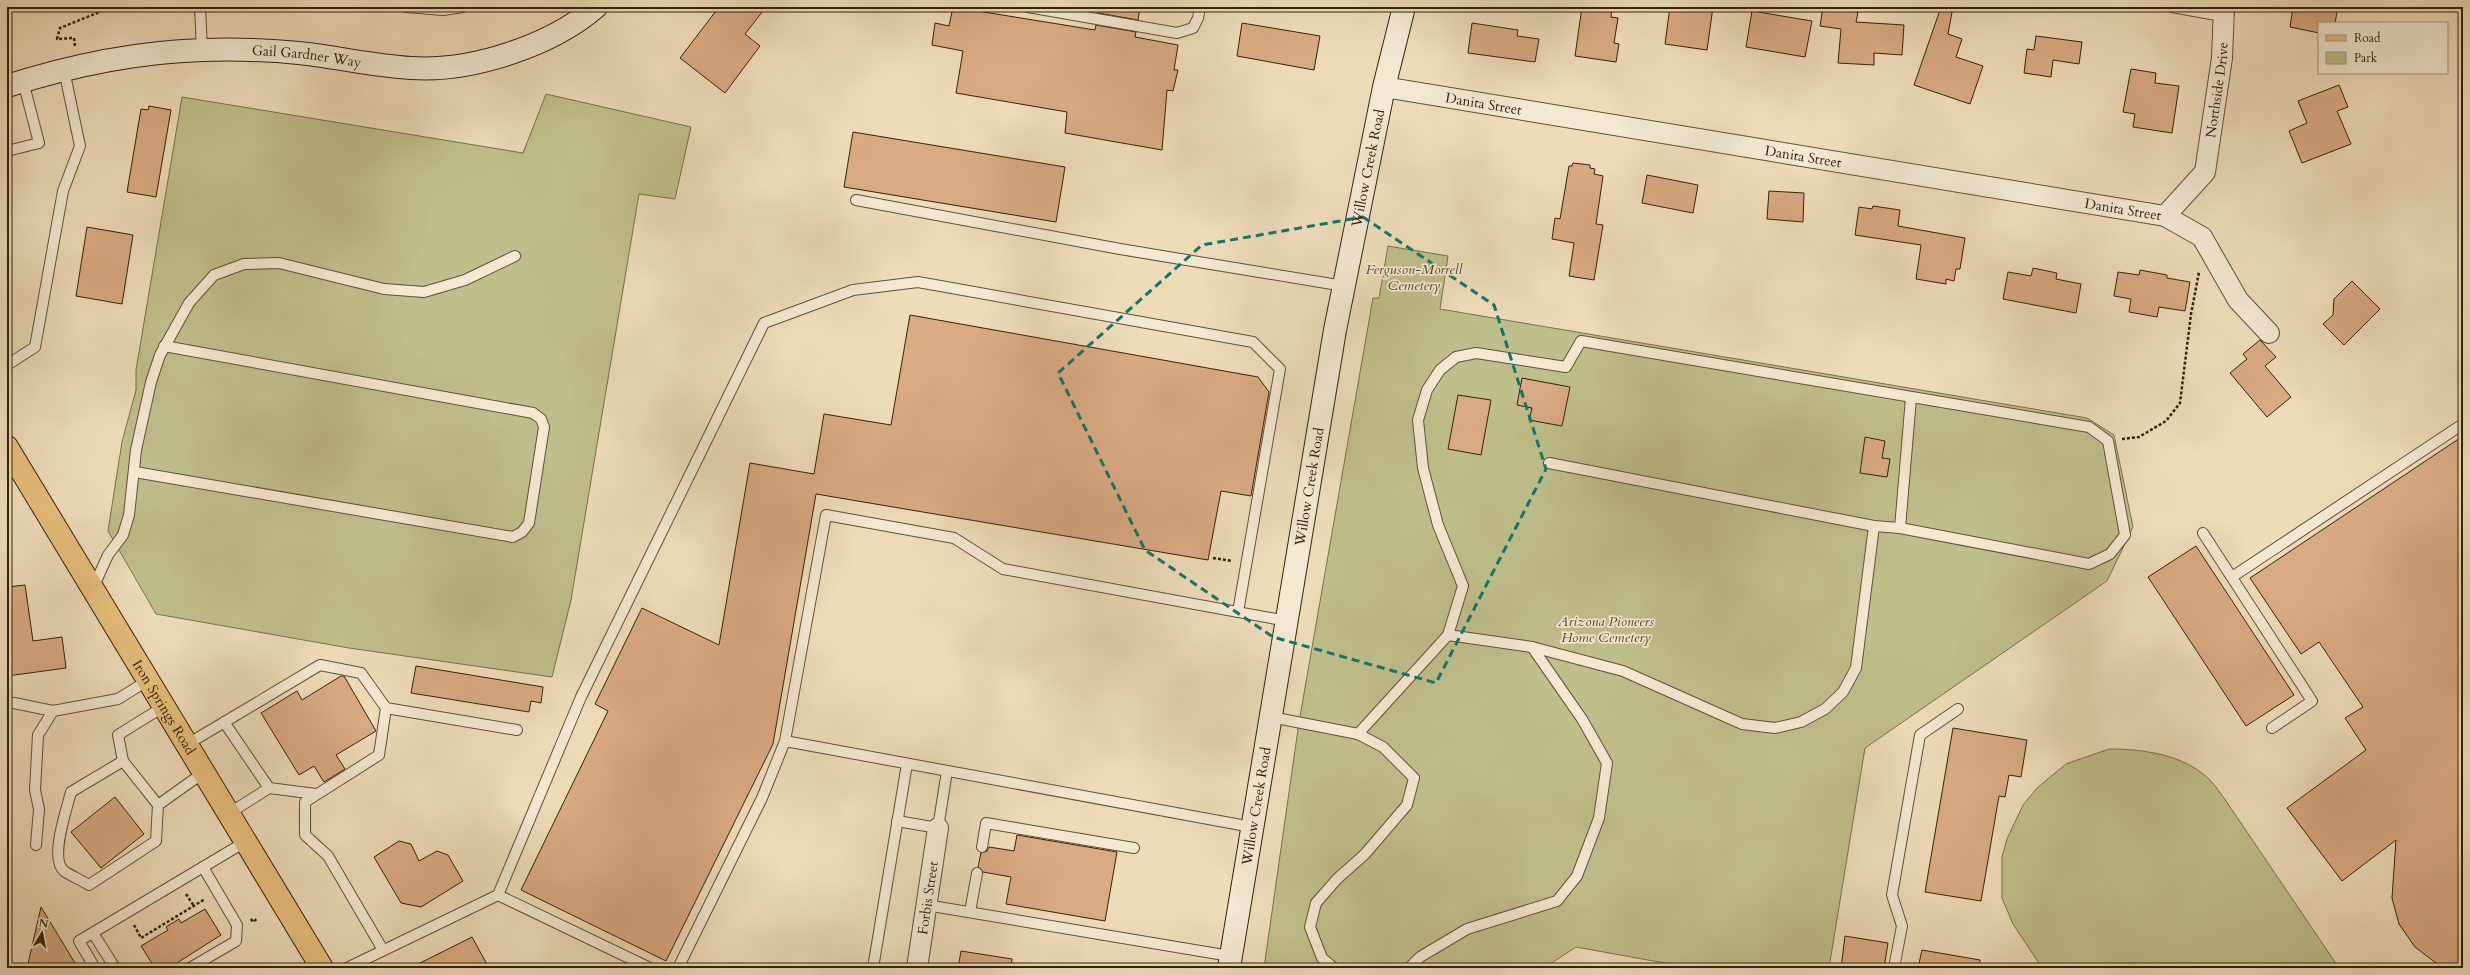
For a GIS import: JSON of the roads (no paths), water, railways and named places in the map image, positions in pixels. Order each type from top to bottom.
[{"type":"main road","name":"Gail Gardner Way","points":[[15,83],[64,70],[131,56],[202,50],[298,53],[412,68],[458,66],[523,48],[579,22],[596,7]]},
{"type":"main road","name":"Willow Creek Road","points":[[1229,962],[1344,286],[1384,87],[1404,7]]},
{"type":"main road","name":"Iron Springs Road","points":[[7,447],[147,681],[322,968]]},
{"type":"street","name":"Northside Drive","points":[[2205,172],[2222,58],[2223,12]]},
{"type":"street","name":"Danita Street","points":[[1384,87],[2165,216],[2205,172]]},
{"type":"street","points":[[2165,216],[2202,237],[2238,300],[2270,333]]},
{"type":"street","name":"Forbis Street","points":[[917,968],[938,828]]},
{"type":"lane","points":[[200,7],[202,50]]},
{"type":"lane","points":[[406,7],[443,10],[463,7]]},
{"type":"lane","points":[[1028,7],[1177,33],[1192,28],[1198,18],[1200,7]]},
{"type":"lane","points":[[2172,7],[2223,12]]},
{"type":"lane","points":[[7,365],[35,347],[64,191],[80,146],[64,70]]},
{"type":"lane","points":[[7,151],[39,143],[15,83]]},
{"type":"lane","points":[[856,200],[1120,249],[1344,286]]},
{"type":"lane","points":[[92,590],[108,555],[123,535],[129,515],[135,472],[136,450],[149,389],[164,346],[189,303],[214,276],[244,264],[279,263],[384,289],[424,292],[465,280],[515,256]]},
{"type":"lane","points":[[347,968],[498,895],[581,697],[764,323],[853,290],[918,282],[1253,342],[1280,369],[1238,612]]},
{"type":"lane","points":[[1358,734],[1448,635],[1463,586],[1438,526],[1423,468],[1418,420],[1427,390],[1440,370],[1456,357],[1476,353],[1566,367],[1581,341],[2089,428],[2108,441],[2125,535],[2110,554],[2088,564],[1900,528],[1874,526],[1549,463]]},
{"type":"lane","points":[[135,472],[513,536],[522,532],[529,523],[544,427],[541,419],[533,413],[164,346]]},
{"type":"lane","points":[[1900,528],[1911,398]]},
{"type":"lane","points":[[2232,577],[2463,424]]},
{"type":"lane","points":[[678,968],[762,798],[785,741],[826,515],[954,538],[1003,569],[1287,621]]},
{"type":"lane","points":[[1448,635],[1532,647],[1623,671],[1742,724],[1775,728],[1801,722],[1825,709],[1843,692],[1856,668],[1874,526]]},
{"type":"lane","points":[[2203,533],[2312,701],[2272,728]]},
{"type":"lane","points":[[1409,968],[1420,956],[1467,929],[1557,901],[1577,876],[1599,818],[1607,763],[1582,719],[1532,647]]},
{"type":"lane","points":[[186,745],[320,665],[361,672],[386,708],[379,755],[305,802],[305,835],[328,856],[383,950]]},
{"type":"lane","points":[[7,704],[14,703],[53,711],[118,699],[147,681]]},
{"type":"lane","points":[[124,761],[71,792],[60,834],[58,861],[62,870],[88,884],[156,841],[158,805],[124,761],[118,735],[163,707]]},
{"type":"lane","points":[[386,708],[517,730]]},
{"type":"lane","points":[[1894,968],[1902,926],[1892,895],[1920,735],[1958,709]]},
{"type":"lane","points":[[36,845],[39,809],[35,790],[38,735],[53,711]]},
{"type":"lane","points":[[1271,717],[1358,734],[1383,747],[1414,778],[1407,805],[1365,854],[1337,879],[1316,903],[1310,927],[1322,958],[1334,968]]},
{"type":"lane","points":[[224,722],[269,788]]},
{"type":"lane","points":[[785,741],[1252,827]]},
{"type":"lane","points":[[873,968],[907,764]]},
{"type":"lane","points":[[897,821],[938,828],[947,771]]},
{"type":"lane","points":[[158,805],[203,773]]},
{"type":"lane","points":[[228,814],[269,788],[316,794]]},
{"type":"lane","points":[[982,847],[986,823],[1134,848]]},
{"type":"lane","points":[[95,968],[79,941],[246,842]]},
{"type":"lane","points":[[190,968],[236,941],[237,925],[203,867]]},
{"type":"lane","points":[[970,912],[977,873]]},
{"type":"lane","points":[[498,895],[650,968]]},
{"type":"lane","points":[[926,905],[970,912],[1229,962]]},
{"type":"lane","points":[[93,933],[115,968]]},
{"type":"park label","name":"Ferguson-Morrell Cemetery","points":[[1414,278]]},
{"type":"park label","name":"Arizona Pioneers Home Cemetery","points":[[1606,630]]}]
